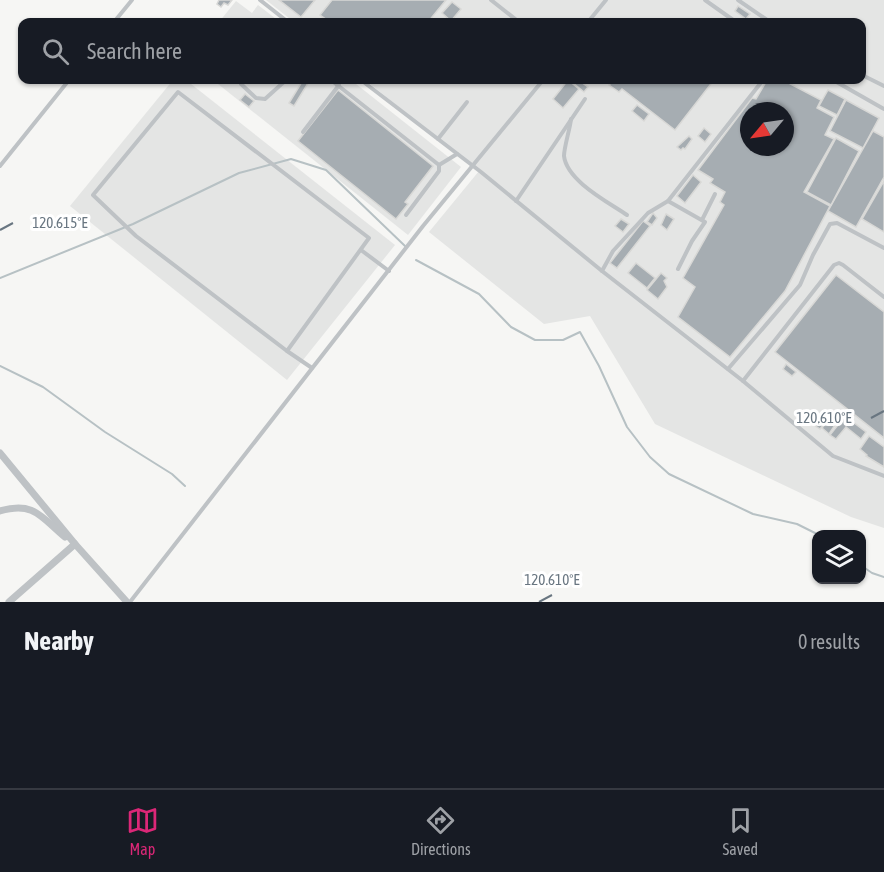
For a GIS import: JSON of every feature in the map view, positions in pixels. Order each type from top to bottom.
[{"type":"street","points":[[0,453],[74,542],[128,602]]},
{"type":"street","points":[[0,511],[14,508],[36,511],[66,538],[74,542]]},
{"type":"street","points":[[9,602],[74,542]]},
{"type":"lane","points":[[117,18],[132,0]]},
{"type":"lane","points":[[260,0],[283,18]]},
{"type":"lane","points":[[491,0],[514,18]]},
{"type":"lane","points":[[591,18],[606,0]]},
{"type":"lane","points":[[705,0],[730,18]]},
{"type":"lane","points":[[738,0],[764,18]]},
{"type":"lane","points":[[866,77],[884,86]]},
{"type":"lane","points":[[0,166],[66,84]]},
{"type":"lane","points":[[241,84],[256,98],[265,99],[282,84]]},
{"type":"lane","points":[[366,84],[744,381],[833,456],[884,476]]},
{"type":"lane","points":[[128,602],[540,84]]},
{"type":"lane","points":[[602,271],[614,251],[648,213],[668,201],[760,84]]},
{"type":"lane","points":[[840,84],[884,109]]},
{"type":"lane","points":[[303,132],[339,85],[439,165]]},
{"type":"lane","points":[[287,351],[369,238],[178,92],[93,195],[136,236],[287,351],[312,368]]},
{"type":"lane","points":[[516,201],[585,99]]},
{"type":"lane","points":[[438,140],[466,102]]},
{"type":"lane","points":[[572,119],[564,156],[570,172],[578,181],[627,215]]},
{"type":"lane","points":[[439,165],[457,154]]},
{"type":"lane","points":[[406,215],[439,171],[439,165]]},
{"type":"lane","points":[[702,220],[715,194]]},
{"type":"lane","points":[[668,201],[705,222],[692,241],[678,269]]},
{"type":"lane","points":[[728,369],[800,285],[830,224],[837,222],[884,249]]},
{"type":"lane","points":[[361,250],[389,272]]},
{"type":"lane","points":[[744,381],[834,265],[839,263],[843,265],[884,297]]},
{"type":"shaded area","points":[[266,0],[884,0],[884,528],[851,517],[655,424],[590,316],[544,324],[429,232],[479,171],[370,84],[866,84],[866,18],[289,18]]},
{"type":"shaded area","points":[[236,1],[252,13],[258,5],[275,18],[222,18]]},
{"type":"shaded area","points":[[170,84],[191,84],[395,245],[287,380],[70,206]]},
{"type":"shaded area","points":[[218,84],[356,84],[461,167],[408,235]]},
{"type":"building","points":[[219,0],[232,0],[228,5],[224,3],[221,7],[217,4]]},
{"type":"building","points":[[279,0],[315,0],[301,17]]},
{"type":"building","points":[[332,0],[446,0],[431,18],[324,18],[320,15]]},
{"type":"building","points":[[452,2],[461,9],[454,18],[448,18],[442,13]]},
{"type":"building","points":[[738,6],[750,14],[745,18],[735,11]]},
{"type":"building","points":[[301,84],[308,84],[294,106],[289,103]]},
{"type":"building","points":[[565,84],[573,84],[579,89],[563,108],[553,99]]},
{"type":"building","points":[[574,84],[584,84],[588,87],[584,92]]},
{"type":"building","points":[[711,84],[675,130],[622,89],[619,92],[609,85]]},
{"type":"building","points":[[765,84],[791,84],[821,100],[817,108],[834,117],[825,135],[834,139],[804,192],[830,206],[785,291],[730,357],[678,317],[695,287],[683,278],[724,205],[720,202],[725,192],[710,183],[713,179],[698,170],[740,114],[740,156],[794,156],[794,102],[749,102],[752,98],[756,99]]},
{"type":"building","points":[[338,90],[433,166],[405,202],[408,204],[396,219],[298,141]]},
{"type":"building","points":[[828,90],[845,99],[837,115],[819,106]]},
{"type":"building","points":[[245,94],[254,101],[249,107],[240,100]]},
{"type":"building","points":[[846,100],[879,118],[863,148],[830,131]]},
{"type":"building","points":[[637,105],[649,114],[644,121],[632,111]]},
{"type":"building","points":[[704,128],[711,134],[705,142],[698,136]]},
{"type":"building","points":[[873,131],[884,137],[884,177],[856,227],[828,211]]},
{"type":"building","points":[[689,136],[692,139],[685,149],[681,150],[677,147]]},
{"type":"building","points":[[836,138],[859,151],[831,205],[807,192]]},
{"type":"building","points":[[693,175],[701,182],[685,203],[677,196]]},
{"type":"building","points":[[884,181],[884,232],[862,219]]},
{"type":"building","points":[[653,213],[657,218],[652,225],[647,222]]},
{"type":"building","points":[[666,214],[674,219],[667,230],[661,225]]},
{"type":"building","points":[[621,219],[629,224],[623,232],[615,226]]},
{"type":"building","points":[[643,221],[650,226],[617,268],[610,263]]},
{"type":"building","points":[[636,263],[655,278],[647,288],[628,273]]},
{"type":"building","points":[[661,273],[667,278],[664,281],[667,287],[658,299],[647,290]]},
{"type":"building","points":[[836,275],[884,312],[884,438],[775,352]]},
{"type":"building","points":[[786,364],[796,372],[792,376],[783,369]]},
{"type":"building","points":[[845,416],[866,432],[861,439],[846,427],[836,439],[830,435]]},
{"type":"building","points":[[819,418],[825,423],[820,429],[814,425]]},
{"type":"building","points":[[828,420],[835,425],[829,434],[822,428]]},
{"type":"building","points":[[869,436],[884,447],[884,467],[866,456],[860,449]]},
{"type":"waterway","points":[[0,278],[133,224],[239,173],[291,159],[326,170],[405,246]]},
{"type":"waterway","points":[[416,260],[479,294],[511,327],[535,340],[563,340],[580,332],[599,366],[627,427],[650,457],[669,474],[753,514],[797,524],[812,532]]},
{"type":"waterway","points":[[0,366],[43,387],[105,432],[172,474],[185,486]]},
{"type":"waterway","points":[[866,569],[884,577]]}]
